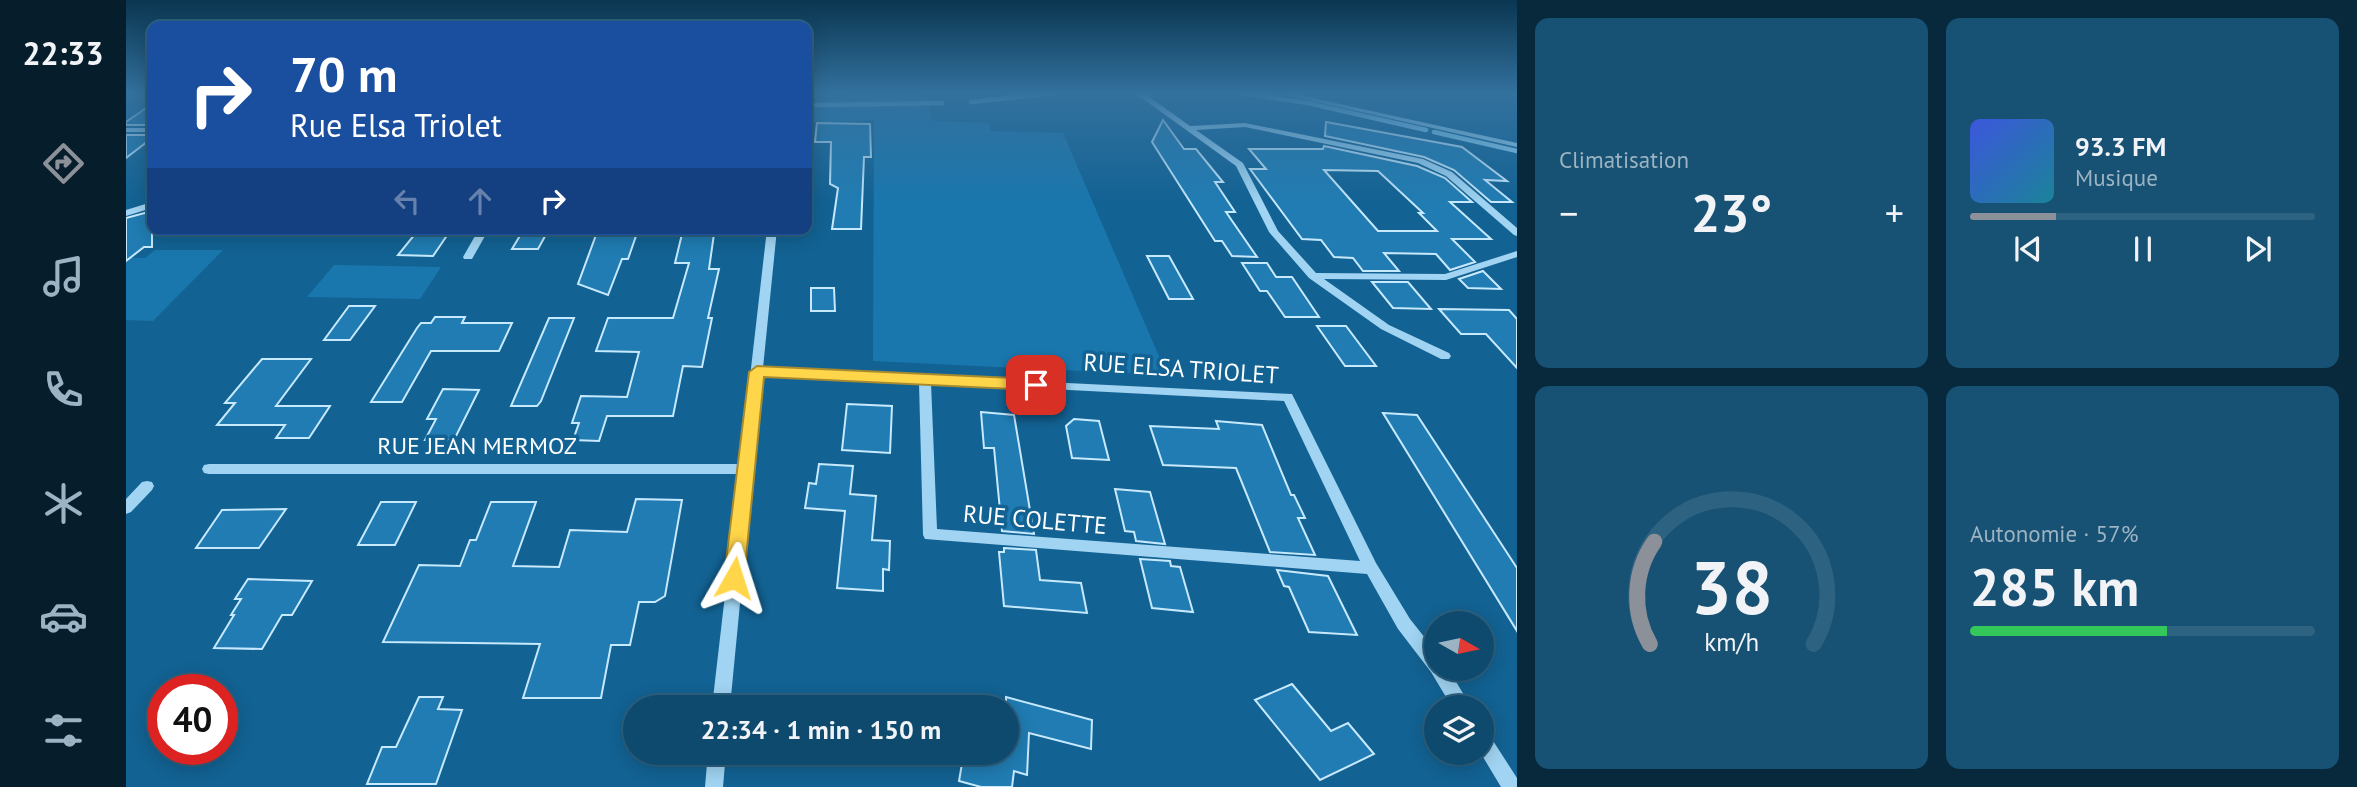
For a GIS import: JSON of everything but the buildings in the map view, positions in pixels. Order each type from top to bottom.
[{"type":"street","points":[[126,130],[147,130]]},
{"type":"street","points":[[1190,130],[1240,165],[1274,232],[1313,276],[1385,327],[1445,356]]},
{"type":"street","points":[[1269,130],[1420,160],[1449,174],[1517,233]]},
{"type":"street","points":[[1448,130],[1517,145]]},
{"type":"street","points":[[126,203],[147,205]]},
{"type":"street","points":[[126,213],[147,207]]},
{"type":"street","points":[[468,257],[481,235]]},
{"type":"street","points":[[722,695],[771,235]]},
{"type":"street","points":[[1313,276],[1446,277],[1517,254]]},
{"type":"street","name":"RUE ELSA TRIOLET","points":[[757,372],[1288,397],[1371,569],[1404,624],[1424,649]]},
{"type":"street","name":"RUE COLETTE","points":[[925,379],[930,535],[1371,569]]},
{"type":"street","name":"RUE JEAN MERMOZ","points":[[209,469],[745,470]]},
{"type":"street","points":[[126,508],[147,486]]},
{"type":"street","points":[[1494,758],[1512,787]]},
{"type":"street","points":[[714,787],[716,765]]},
{"type":"shaded area","points":[[874,130],[1063,133],[1167,375],[873,361]]},
{"type":"shaded area","points":[[155,250],[223,250],[153,321],[126,320],[126,258],[145,258]]},
{"type":"shaded area","points":[[334,265],[441,267],[420,299],[307,297]]},
{"type":"waterway","points":[[1434,132],[1517,151]]},
{"type":"route","points":[[734,578],[757,372],[1036,385]]}]
